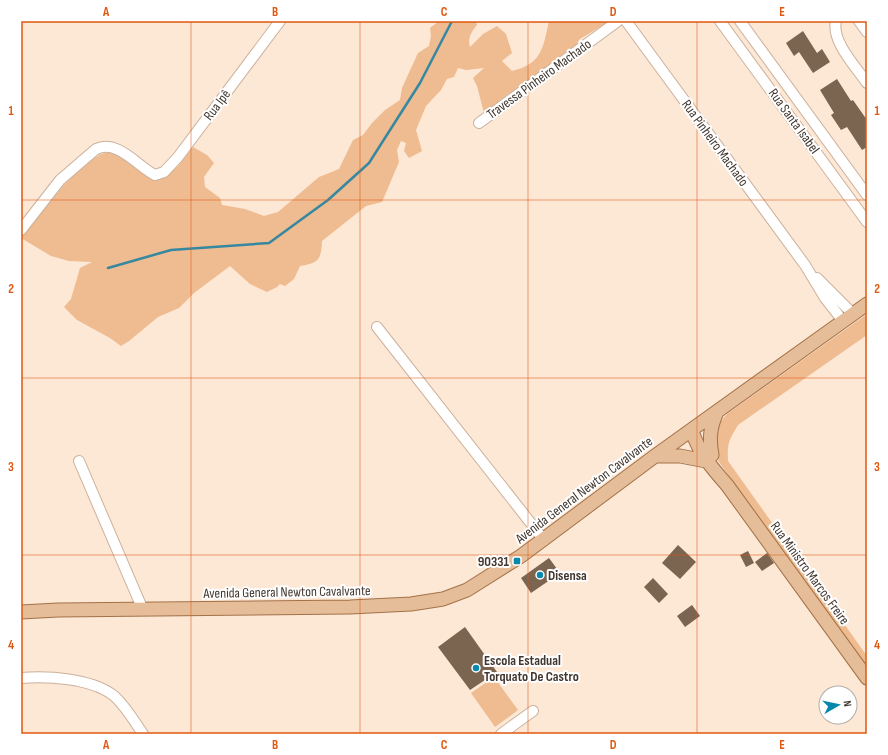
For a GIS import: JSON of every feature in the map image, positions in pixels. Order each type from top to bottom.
[{"type":"main road","name":"Avenida General Newton Cavalvante","points":[[21,612],[58,610],[350,607],[401,605],[424,603],[443,599],[467,590],[544,540],[655,456],[692,431],[867,304]]},
{"type":"main road","points":[[655,456],[709,458],[711,428],[717,412]]},
{"type":"main road","name":"Rua Ministro Marcos Freire","points":[[692,431],[696,444],[709,458],[867,678]]},
{"type":"street","name":"Rua Ipê","points":[[21,230],[60,180],[96,149],[106,146],[116,148],[155,176],[164,172],[280,21]]},
{"type":"street","name":"Travessa Pinheiro Machado","points":[[478,123],[618,21]]},
{"type":"street","name":"Rua Pinheiro Machado","points":[[626,21],[805,265],[825,298],[848,318]]},
{"type":"street","name":"Rua Santa Isabel","points":[[720,21],[867,222]]},
{"type":"street","name":"Rua Santa Isabel","points":[[740,21],[867,196]]},
{"type":"street","points":[[836,21],[834,27],[839,43],[867,83]]},
{"type":"street","points":[[859,21],[867,32]]},
{"type":"street","points":[[377,327],[544,540]]},
{"type":"street","points":[[79,461],[143,610]]},
{"type":"street","points":[[21,678],[49,677],[80,681],[103,690],[113,695],[142,734]]},
{"type":"street","points":[[501,734],[533,711]]},
{"type":"shaded area","points":[[439,21],[476,21],[477,25],[470,38],[470,47],[483,34],[497,26],[506,34],[512,53],[502,61],[512,71],[530,64],[540,54],[549,21],[610,21],[580,39],[573,49],[520,89],[508,94],[484,113],[477,86],[473,78],[484,68],[466,70],[458,68],[454,77],[447,79],[441,90],[426,106],[416,130],[422,151],[409,158],[404,151],[406,143],[401,141],[397,150],[399,162],[382,202],[366,206],[322,241],[321,252],[318,260],[311,264],[300,266],[294,279],[285,286],[280,284],[267,292],[250,284],[230,266],[194,293],[179,308],[158,317],[121,346],[110,338],[77,320],[64,307],[71,299],[80,268],[92,262],[69,261],[51,256],[21,238],[21,235],[83,165],[101,154],[114,151],[161,178],[178,166],[193,147],[207,155],[214,163],[204,177],[205,187],[220,198],[222,205],[245,209],[264,216],[278,212],[319,177],[339,169],[353,140],[363,135],[385,110],[400,100],[402,88],[418,53],[429,46],[431,36],[430,28]]},
{"type":"shaded area","points":[[867,314],[867,335],[738,425],[729,442],[728,461],[867,656],[867,668],[719,462],[714,443],[716,431],[727,414]]},
{"type":"shaded area","points":[[494,677],[518,710],[495,727],[471,693]]},
{"type":"building","points":[[803,31],[817,53],[822,49],[830,62],[813,73],[799,52],[794,56],[786,43]]},
{"type":"building","points":[[837,79],[851,101],[853,100],[867,120],[867,147],[862,150],[847,127],[841,130],[831,115],[834,113],[820,90]]},
{"type":"building","points":[[678,545],[696,562],[680,579],[662,563]]},
{"type":"building","points":[[748,551],[754,563],[746,567],[740,555]]},
{"type":"building","points":[[767,553],[774,563],[762,571],[755,562]]},
{"type":"building","name":"Disensa","points":[[549,558],[560,573],[531,593],[521,578]]},
{"type":"building","points":[[653,578],[668,594],[659,603],[644,587]]},
{"type":"building","points":[[692,605],[700,616],[685,627],[677,616]]},
{"type":"building","points":[[465,627],[497,672],[470,690],[438,647]]},
{"type":"waterway","points":[[108,268],[171,250],[269,243],[328,200],[369,163],[420,83],[452,21]]},
{"type":"place","name":"90331","points":[[517,561]]},
{"type":"place","name":"Disensa","points":[[540,575]]},
{"type":"place","name":"Escola Estadual Torquato De Castro","points":[[476,668]]}]
